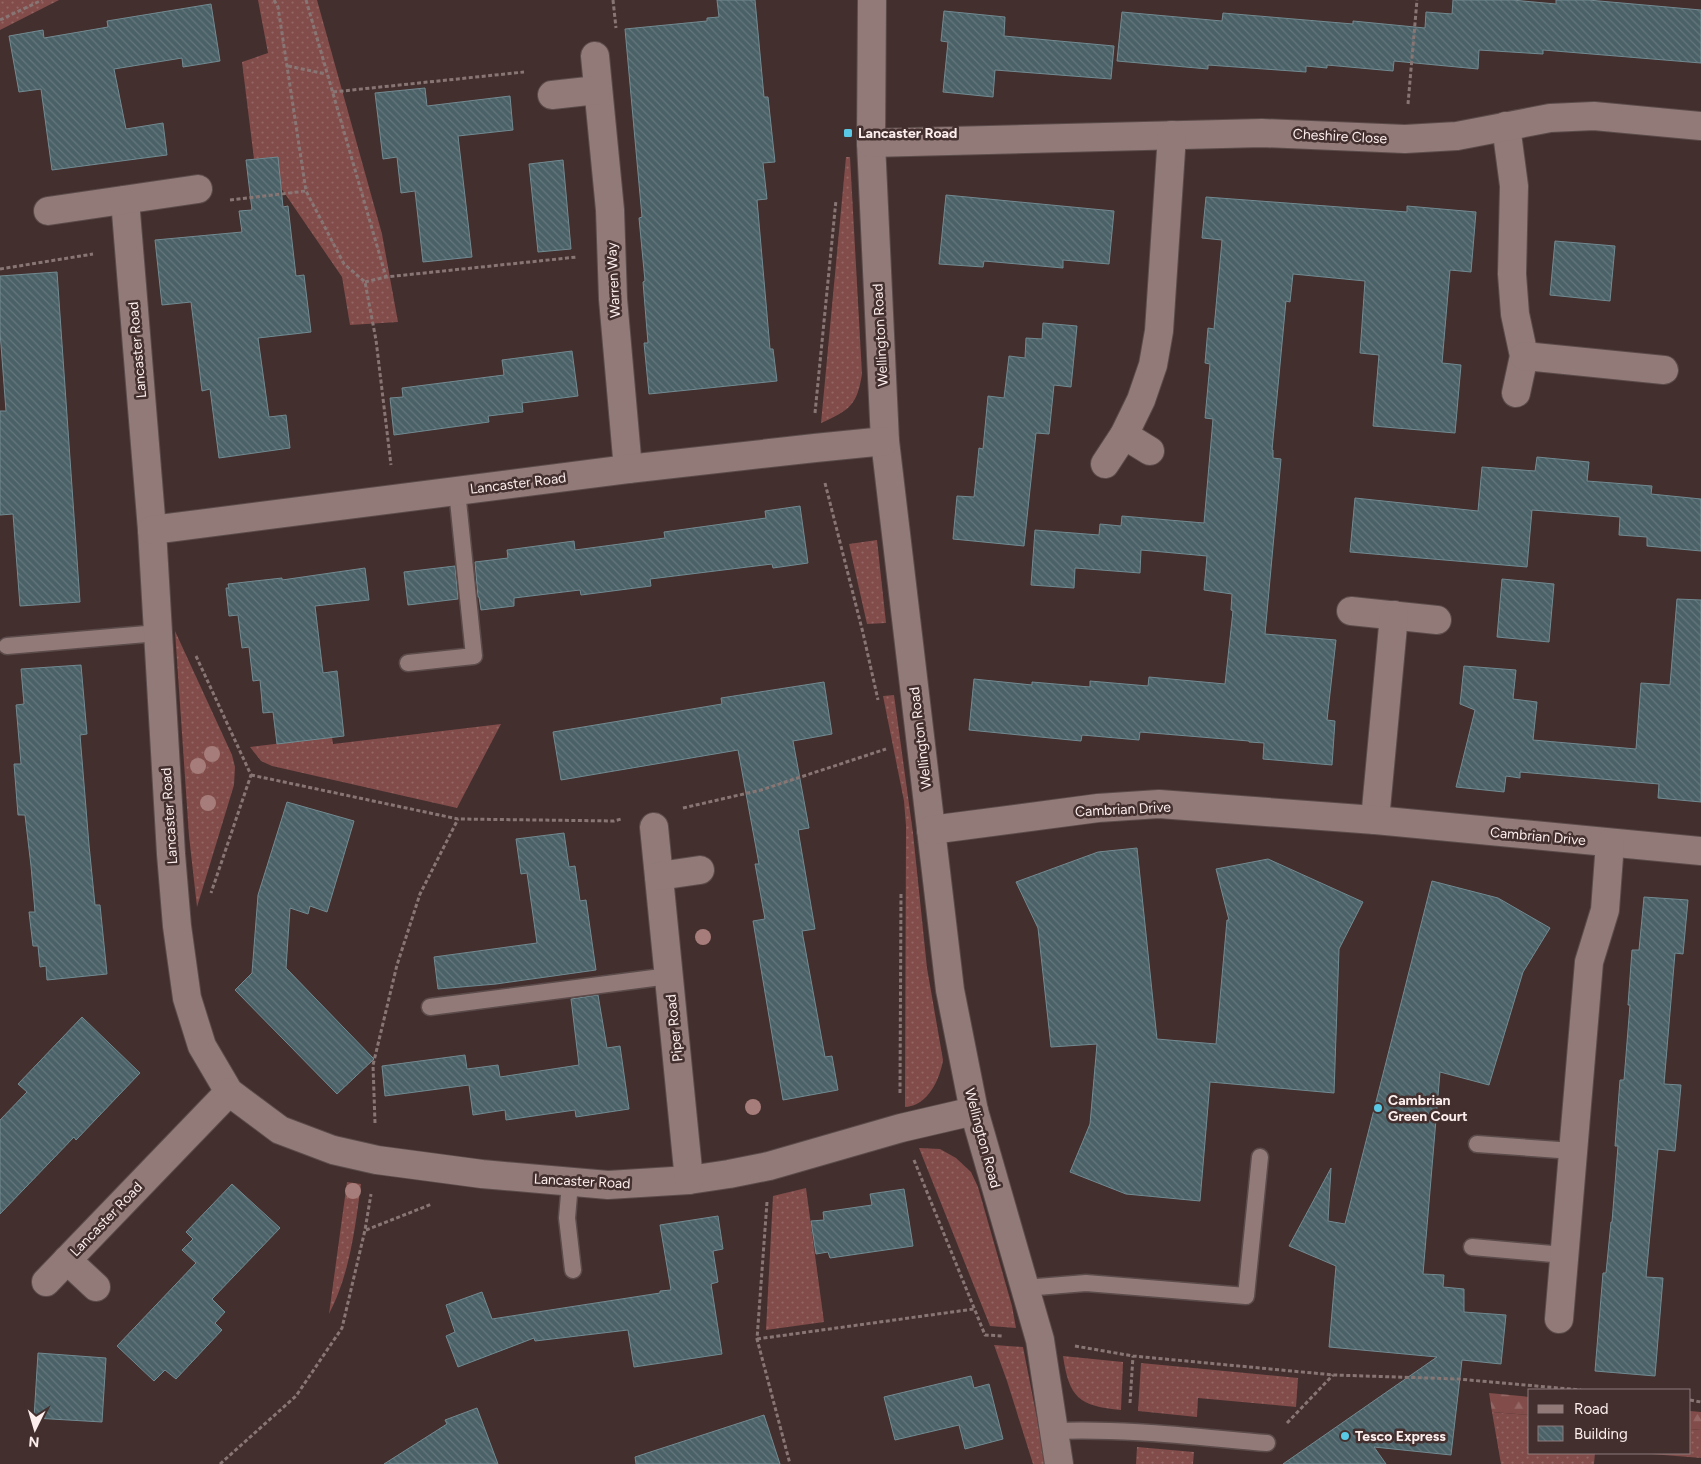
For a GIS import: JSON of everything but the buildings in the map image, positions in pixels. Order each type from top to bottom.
[{"type":"street","name":"Wellington Road","points":[[872,0],[871,143],[885,441],[950,990],[974,1110],[1040,1340],[1059,1464]]},
{"type":"street","name":"Warren Way","points":[[594,56],[610,210],[610,253],[628,469]]},
{"type":"street","points":[[552,95],[597,90]]},
{"type":"street","name":"Cheshire Close","points":[[871,143],[1262,133],[1405,139],[1457,136],[1550,118],[1594,116],[1701,126]]},
{"type":"street","points":[[1506,126],[1514,186],[1512,274],[1515,314],[1524,356],[1516,393]]},
{"type":"street","points":[[1105,464],[1124,435],[1141,400],[1153,365],[1160,331],[1172,135]]},
{"type":"street","points":[[48,211],[198,189]]},
{"type":"street","name":"Lancaster Road","points":[[125,200],[152,530],[170,854],[177,926],[190,1008],[202,1046],[229,1092],[280,1130],[333,1150],[376,1160],[482,1174],[608,1185],[689,1180],[769,1166],[901,1128],[974,1110]]},
{"type":"street","points":[[1524,356],[1664,370]]},
{"type":"street","points":[[1124,435],[1150,451]]},
{"type":"street","name":"Lancaster Road","points":[[152,530],[628,469],[885,441]]},
{"type":"street","points":[[1351,611],[1437,620]]},
{"type":"street","points":[[1376,820],[1394,615]]},
{"type":"street","name":"Cambrian Drive","points":[[931,830],[1098,808],[1159,804],[1376,820],[1701,851]]},
{"type":"street","name":"Piper Road","points":[[654,827],[689,1180]]},
{"type":"street","points":[[1559,1319],[1590,962],[1605,910],[1610,843]]},
{"type":"street","points":[[659,876],[700,870]]},
{"type":"street","name":"Lancaster Road","points":[[46,1282],[229,1092]]},
{"type":"street","name":"Lancaster Road","points":[[67,1260],[96,1287]]},
{"type":"lane","points":[[408,663],[474,656],[457,491]]},
{"type":"lane","points":[[7,646],[158,634]]},
{"type":"lane","points":[[430,1007],[669,976]]},
{"type":"lane","points":[[1478,1144],[1573,1152]]},
{"type":"lane","points":[[1025,1288],[1086,1283],[1246,1296],[1260,1156]]},
{"type":"lane","points":[[570,1183],[568,1218],[573,1270]]},
{"type":"lane","points":[[1472,1247],[1564,1255]]},
{"type":"lane","points":[[1053,1430],[1128,1431],[1268,1443]]},
{"type":"path","points":[[0,20],[42,0]]},
{"type":"path","points":[[274,0],[278,7],[288,66],[306,191],[344,264],[365,282],[376,340],[395,500]]},
{"type":"path","points":[[306,0],[386,277]]},
{"type":"path","points":[[1405,139],[1417,0]]},
{"type":"path","points":[[288,66],[326,74]]},
{"type":"path","points":[[333,92],[530,72],[552,95]]},
{"type":"path","points":[[198,189],[211,202],[306,191]]},
{"type":"path","points":[[837,192],[814,425],[815,448],[863,633],[878,700]]},
{"type":"path","points":[[0,269],[129,249]]},
{"type":"path","points":[[365,282],[386,277],[610,253]]},
{"type":"path","points":[[177,926],[202,919],[251,775],[195,654]]},
{"type":"path","points":[[251,775],[458,819],[614,821],[637,816],[654,827],[667,811],[761,790],[888,749]]},
{"type":"path","points":[[220,1464],[296,1396],[342,1328],[365,1230],[376,1160],[374,1065],[396,965],[420,894],[458,819]]},
{"type":"path","points":[[901,883],[901,1128],[985,1335],[1040,1340],[1133,1356],[1334,1375],[1458,1379],[1569,1389]]},
{"type":"path","points":[[769,1166],[757,1339],[790,1464]]},
{"type":"path","points":[[365,1230],[437,1202]]},
{"type":"path","points":[[757,1339],[974,1309]]},
{"type":"path","points":[[1268,1443],[1334,1375]]},
{"type":"green space","points":[[0,0],[59,0],[0,30]]},
{"type":"green space","points":[[258,0],[317,0],[382,234],[398,322],[350,325],[342,277],[281,188],[277,157],[254,159],[242,62],[268,53]]},
{"type":"green space","points":[[846,157],[850,157],[862,374],[858,393],[850,405],[839,414],[821,423]]},
{"type":"green space","points":[[877,540],[886,623],[867,624],[849,544]]},
{"type":"green space","points":[[175,631],[232,755],[235,767],[234,785],[197,907],[189,836]]},
{"type":"green space","points":[[894,695],[913,833],[927,968],[943,1060],[932,1090],[920,1102],[905,1107],[906,826],[904,801],[883,696]]},
{"type":"green space","points":[[501,724],[457,808],[272,766],[261,761],[250,747],[332,737],[333,744]]},
{"type":"green space","points":[[919,1148],[940,1149],[956,1158],[971,1172],[978,1187],[1012,1306],[1016,1328],[990,1326]]},
{"type":"green space","points":[[347,1182],[361,1184],[359,1201],[347,1267],[329,1314]]},
{"type":"green space","points":[[806,1188],[824,1322],[766,1330],[773,1196]]},
{"type":"green space","points":[[994,1345],[1023,1347],[1046,1464],[1033,1464]]},
{"type":"green space","points":[[1063,1356],[1123,1362],[1121,1410],[1095,1406],[1078,1397],[1069,1382]]},
{"type":"green space","points":[[1141,1363],[1298,1378],[1296,1407],[1198,1398],[1197,1417],[1138,1411]]},
{"type":"green space","points":[[1489,1393],[1528,1397],[1528,1415],[1492,1412]]},
{"type":"green space","points":[[1691,1411],[1701,1412],[1701,1430],[1691,1429]]},
{"type":"green space","points":[[1492,1412],[1528,1415],[1528,1454],[1595,1454],[1594,1464],[1501,1464]]},
{"type":"green space","points":[[1691,1429],[1701,1430],[1701,1458],[1651,1454],[1691,1454]]},
{"type":"green space","points":[[1137,1447],[1194,1452],[1193,1464],[1136,1464]]},
{"type":"place","name":"Lancaster Road","points":[[848,133]]},
{"type":"place","name":"Cambrian Green Court","points":[[1378,1108]]},
{"type":"place","name":"Tesco Express","points":[[1345,1436]]}]
